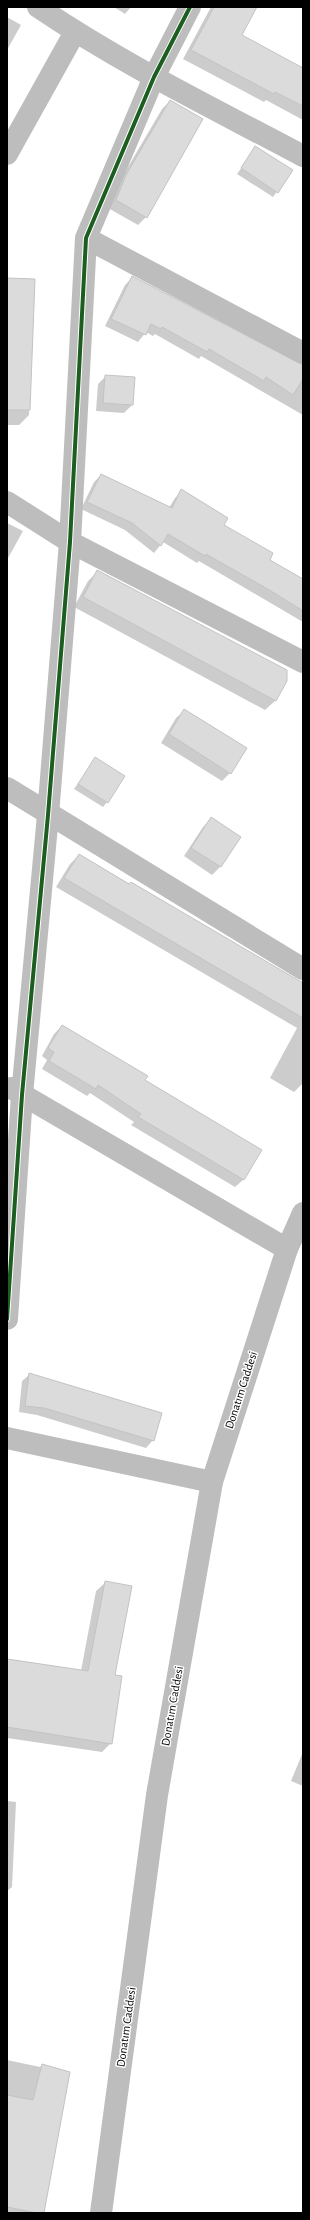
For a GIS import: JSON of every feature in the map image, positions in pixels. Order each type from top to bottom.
[{"type":"street","points":[[38,7],[75,32],[154,77],[303,156]]},
{"type":"street","points":[[7,1319],[14,1090],[48,815],[70,542],[86,238],[154,77],[190,7]]},
{"type":"street","points":[[7,154],[75,32]]},
{"type":"street","points":[[86,238],[303,353]]},
{"type":"street","points":[[7,502],[70,542],[303,662]]},
{"type":"street","points":[[7,788],[48,815],[303,969]]},
{"type":"street","points":[[14,1090],[287,1249]]},
{"type":"street","name":"Donatım Caddesi","points":[[102,2213],[157,1795],[212,1482],[287,1249],[303,1213]]},
{"type":"street","points":[[7,1438],[212,1482]]},
{"type":"building","points":[[214,7],[257,7],[242,35],[303,68],[303,106],[275,92],[274,94],[191,50]]},
{"type":"building","points":[[170,100],[203,119],[147,218],[116,200],[126,175]]},
{"type":"building","points":[[255,146],[293,170],[278,193],[241,168]]},
{"type":"building","points":[[132,276],[303,365],[303,379],[293,395],[266,377],[264,381],[209,349],[207,352],[162,327],[161,329],[151,324],[146,335],[111,319]]},
{"type":"building","points":[[7,278],[35,279],[30,410],[7,410]]},
{"type":"building","points":[[105,375],[135,377],[133,405],[103,403]]},
{"type":"building","points":[[101,474],[172,508],[181,489],[228,518],[224,525],[273,553],[270,560],[303,579],[303,611],[271,591],[206,554],[205,556],[168,534],[161,546],[132,523],[87,502]]},
{"type":"building","points":[[97,570],[287,670],[287,681],[276,701],[83,597]]},
{"type":"building","points":[[184,709],[247,748],[231,774],[169,734]]},
{"type":"building","points":[[95,757],[125,776],[108,803],[78,784]]},
{"type":"building","points":[[211,817],[241,837],[221,867],[191,848]]},
{"type":"building","points":[[79,854],[129,884],[131,882],[303,983],[303,1018],[64,878]]},
{"type":"building","points":[[62,1025],[148,1076],[145,1080],[262,1150],[244,1180],[138,1117],[141,1114],[98,1085],[96,1089],[49,1061],[54,1052],[48,1048]]},
{"type":"building","points":[[29,1373],[162,1413],[154,1441],[44,1408],[25,1406]]},
{"type":"building","points":[[105,1581],[132,1586],[115,1675],[122,1676],[112,1744],[7,1727],[7,1659],[88,1671]]},
{"type":"building","points":[[42,2064],[70,2072],[44,2213],[37,2213],[7,2207],[7,2095],[33,2100]]},
{"type":"cycle path","points":[[7,1319],[22,1095],[48,815],[70,542],[86,238],[154,77],[190,7]]}]
